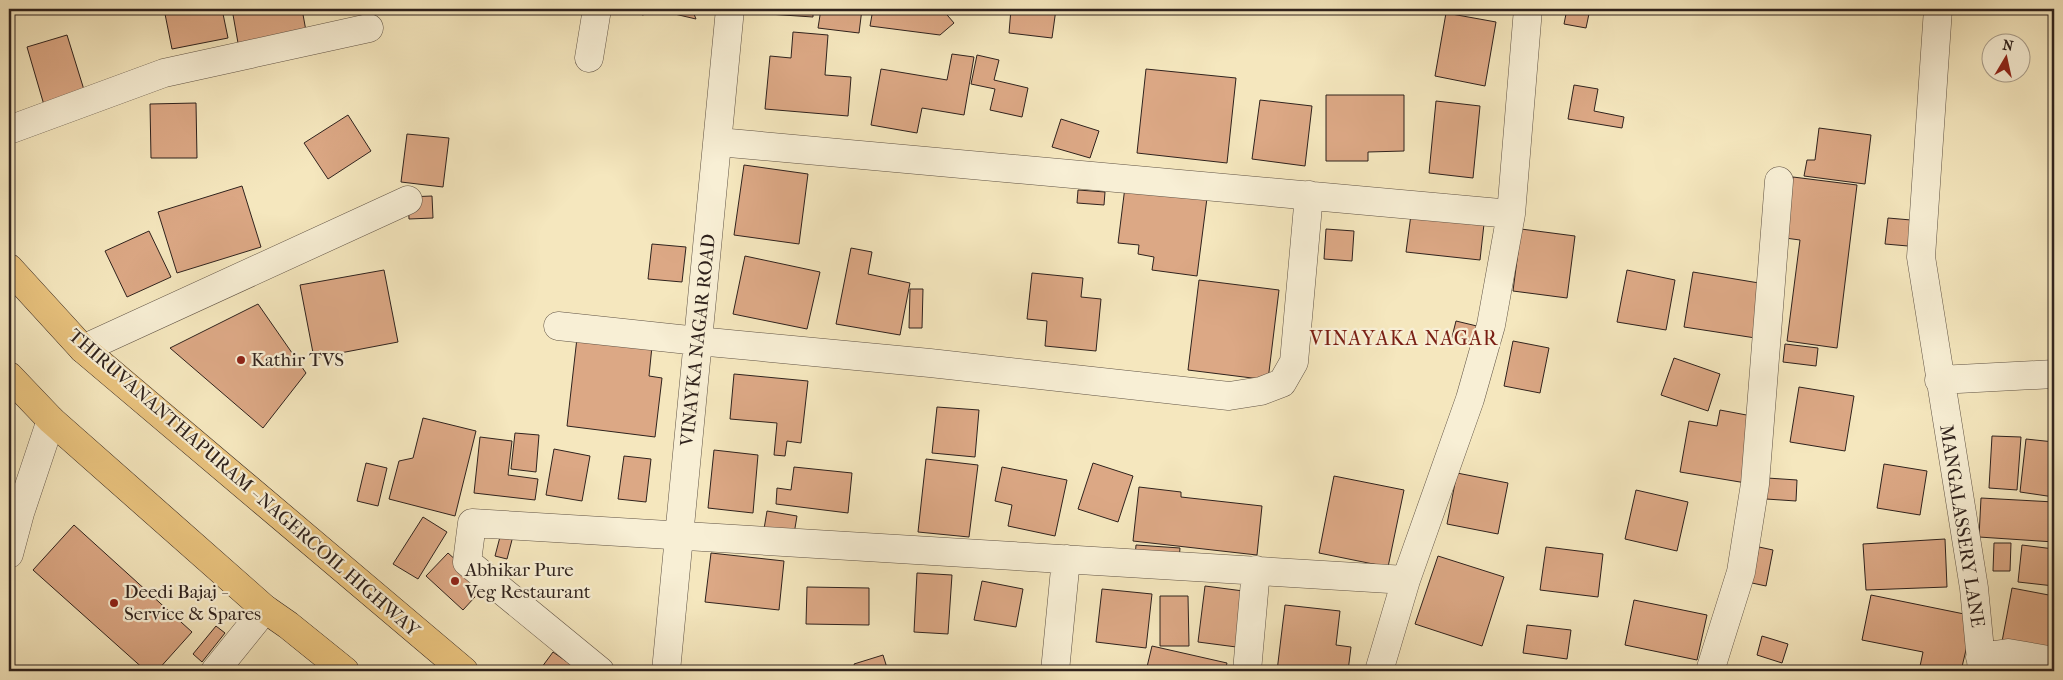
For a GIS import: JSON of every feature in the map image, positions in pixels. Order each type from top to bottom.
[{"type":"main road","name":"THIRUVANANTHAPURAM - NAGERCOIL HIGHWAY","points":[[9,268],[83,349],[464,671]]},
{"type":"main road","points":[[9,376],[50,420],[265,609],[288,624],[345,671]]},
{"type":"street","points":[[589,58],[597,9]]},
{"type":"street","name":"VINAYKA NAGAR ROAD","points":[[666,671],[730,9]]},
{"type":"street","points":[[1379,671],[1406,580],[1470,399],[1491,325],[1511,214],[1528,9]]},
{"type":"street","name":"MANGALASSERY LANE","points":[[1938,9],[1921,257],[1939,380],[1974,588],[1981,664]]},
{"type":"street","points":[[9,130],[164,73],[368,28]]},
{"type":"street","points":[[718,142],[1511,214]]},
{"type":"street","points":[[1710,671],[1741,572],[1755,484],[1779,181]]},
{"type":"street","points":[[558,326],[930,362],[1229,396],[1262,391],[1282,383],[1294,362],[1309,195]]},
{"type":"street","points":[[83,349],[408,200]]},
{"type":"street","points":[[1939,380],[2054,374]]},
{"type":"street","points":[[9,554],[14,512],[50,420]]},
{"type":"street","points":[[600,671],[467,562],[472,524],[1406,580]]},
{"type":"street","points":[[1055,671],[1066,559]]},
{"type":"street","points":[[1247,671],[1256,570]]},
{"type":"street","points":[[215,671],[265,609]]},
{"type":"street","points":[[1981,664],[2008,653],[2054,661]]},
{"type":"building","points":[[164,9],[222,9],[228,38],[172,49]]},
{"type":"building","points":[[232,9],[302,9],[306,31],[238,43]]},
{"type":"building","points":[[624,9],[653,9],[643,15]]},
{"type":"building","points":[[653,9],[692,9],[696,19]]},
{"type":"building","points":[[753,9],[813,9],[813,17],[753,13]]},
{"type":"building","points":[[821,9],[862,9],[859,33],[818,28]]},
{"type":"building","points":[[873,9],[942,9],[954,23],[940,35],[870,26]]},
{"type":"building","points":[[1011,9],[1056,9],[1052,38],[1009,33]]},
{"type":"building","points":[[1567,9],[1590,9],[1586,28],[1564,24]]},
{"type":"building","points":[[1446,13],[1496,22],[1485,86],[1435,76]]},
{"type":"building","points":[[793,32],[828,35],[825,75],[851,77],[848,116],[765,109],[770,56],[791,58]]},
{"type":"building","points":[[67,35],[85,93],[44,105],[27,47]]},
{"type":"building","points":[[952,54],[974,57],[964,115],[922,108],[917,133],[871,125],[881,69],[947,80]]},
{"type":"building","points":[[977,55],[999,60],[994,80],[1028,88],[1022,117],[990,110],[995,89],[971,84]]},
{"type":"building","points":[[1146,69],[1236,78],[1227,163],[1137,153]]},
{"type":"building","points":[[1574,85],[1598,89],[1594,111],[1624,117],[1622,128],[1568,119]]},
{"type":"building","points":[[1326,95],[1404,95],[1404,151],[1368,152],[1368,161],[1326,161]]},
{"type":"building","points":[[1260,100],[1312,106],[1305,166],[1252,159]]},
{"type":"building","points":[[1436,101],[1480,106],[1473,178],[1429,173]]},
{"type":"building","points":[[196,103],[197,158],[151,158],[150,104]]},
{"type":"building","points":[[348,115],[371,151],[328,179],[304,143]]},
{"type":"building","points":[[1061,119],[1099,131],[1090,158],[1052,147]]},
{"type":"building","points":[[1819,128],[1871,135],[1865,184],[1804,176],[1807,160],[1815,160]]},
{"type":"building","points":[[407,134],[449,138],[443,187],[401,182]]},
{"type":"building","points":[[744,165],[808,174],[799,244],[734,235]]},
{"type":"building","points":[[1793,177],[1857,185],[1837,348],[1787,341],[1800,240],[1785,238]]},
{"type":"building","points":[[242,186],[261,247],[177,273],[158,212]]},
{"type":"building","points":[[1125,187],[1207,198],[1197,276],[1152,270],[1154,257],[1138,254],[1139,245],[1118,243]]},
{"type":"building","points":[[1078,190],[1105,192],[1104,205],[1077,203]]},
{"type":"building","points":[[432,196],[433,218],[409,219],[408,197]]},
{"type":"building","points":[[1412,207],[1485,215],[1480,260],[1406,252]]},
{"type":"building","points":[[1888,218],[1911,220],[1908,246],[1885,244]]},
{"type":"building","points":[[1326,229],[1354,231],[1352,261],[1324,259]]},
{"type":"building","points":[[1521,229],[1575,236],[1567,298],[1513,291]]},
{"type":"building","points":[[149,231],[171,277],[127,297],[105,251]]},
{"type":"building","points":[[652,244],[686,247],[682,282],[648,279]]},
{"type":"building","points":[[851,248],[872,252],[868,274],[910,283],[900,335],[836,324]]},
{"type":"building","points":[[745,256],[820,272],[807,329],[733,314]]},
{"type":"building","points":[[384,270],[398,342],[314,358],[300,285]]},
{"type":"building","points":[[1627,270],[1675,280],[1666,330],[1617,322]]},
{"type":"building","points":[[1693,272],[1771,285],[1762,339],[1684,327]]},
{"type":"building","points":[[1032,273],[1083,278],[1081,297],[1101,299],[1096,351],[1045,346],[1047,321],[1027,319]]},
{"type":"building","points":[[1199,280],[1279,290],[1268,380],[1188,370]]},
{"type":"building","points":[[910,289],[923,289],[922,328],[909,328]]},
{"type":"building","name":"Kathir TVS","points":[[258,304],[306,373],[263,428],[170,348]]},
{"type":"building","points":[[1456,321],[1481,327],[1478,343],[1452,337]]},
{"type":"building","points":[[577,338],[652,346],[649,376],[662,378],[655,437],[567,426]]},
{"type":"building","points":[[1513,341],[1549,348],[1540,393],[1504,386]]},
{"type":"building","points":[[1785,344],[1818,348],[1816,366],[1783,362]]},
{"type":"building","points":[[1674,358],[1720,374],[1708,411],[1661,395]]},
{"type":"building","points":[[734,374],[808,381],[801,443],[787,441],[785,456],[774,455],[777,423],[730,419]]},
{"type":"building","points":[[1799,387],[1854,396],[1845,451],[1790,442]]},
{"type":"building","points":[[937,407],[979,410],[975,457],[932,453]]},
{"type":"building","points":[[1720,410],[1757,417],[1746,483],[1680,472],[1689,421],[1717,426]]},
{"type":"building","points":[[423,418],[476,431],[455,516],[389,499],[399,461],[413,458]]},
{"type":"building","points":[[515,433],[539,435],[536,472],[511,469]]},
{"type":"building","points":[[1992,436],[2021,437],[2017,490],[1989,488]]},
{"type":"building","points":[[480,437],[512,441],[508,475],[538,479],[535,500],[474,493]]},
{"type":"building","points":[[2026,439],[2054,442],[2054,497],[2020,492]]},
{"type":"building","points":[[554,449],[590,456],[582,501],[546,495]]},
{"type":"building","points":[[714,450],[758,455],[753,513],[708,508]]},
{"type":"building","points":[[624,456],[651,459],[646,502],[618,499]]},
{"type":"building","points":[[926,459],[978,465],[969,537],[918,532]]},
{"type":"building","points":[[366,463],[387,468],[378,506],[357,501]]},
{"type":"building","points":[[1093,463],[1133,476],[1118,522],[1078,509]]},
{"type":"building","points":[[1884,464],[1927,471],[1920,515],[1877,508]]},
{"type":"building","points":[[794,467],[852,473],[848,513],[776,504],[777,488],[791,490]]},
{"type":"building","points":[[1002,467],[1067,480],[1055,536],[1008,526],[1012,505],[995,501]]},
{"type":"building","points":[[1457,473],[1508,483],[1498,534],[1447,524]]},
{"type":"building","points":[[1334,476],[1404,490],[1388,567],[1319,553]]},
{"type":"building","points":[[1767,478],[1797,480],[1796,501],[1766,499]]},
{"type":"building","points":[[1139,487],[1181,492],[1181,497],[1262,506],[1257,555],[1133,541]]},
{"type":"building","points":[[1636,490],[1688,502],[1677,551],[1625,539]]},
{"type":"building","points":[[1981,498],[2054,502],[2054,542],[1979,537]]},
{"type":"building","points":[[767,511],[797,516],[794,534],[764,529]]},
{"type":"building","points":[[423,517],[447,532],[418,579],[393,564]]},
{"type":"building","name":"Deedi Bajaj - Service & Spares","points":[[74,525],[192,632],[157,671],[146,671],[33,570]]},
{"type":"building","points":[[501,533],[513,536],[507,559],[495,556]]},
{"type":"building","points":[[1945,539],[1947,587],[1866,590],[1863,544]]},
{"type":"building","points":[[1994,543],[2011,543],[2010,571],[1993,571]]},
{"type":"building","points":[[1136,545],[1180,548],[1179,560],[1135,558]]},
{"type":"building","points":[[2022,545],[2054,549],[2054,586],[2018,582]]},
{"type":"building","points":[[1546,547],[1603,554],[1598,597],[1540,590]]},
{"type":"building","points":[[1759,547],[1773,550],[1766,586],[1752,583]]},
{"type":"building","name":"Abhikar Pure Veg Restaurant","points":[[448,553],[485,586],[463,610],[426,576]]},
{"type":"building","points":[[711,553],[784,561],[779,610],[705,602]]},
{"type":"building","points":[[1438,556],[1504,577],[1482,646],[1415,624]]},
{"type":"building","points":[[917,573],[952,575],[948,634],[914,632]]},
{"type":"building","points":[[982,581],[1023,589],[1016,627],[974,620]]},
{"type":"building","points":[[1205,586],[1251,592],[1244,648],[1198,642]]},
{"type":"building","points":[[807,587],[869,588],[869,625],[806,624]]},
{"type":"building","points":[[2012,588],[2054,596],[2054,657],[2001,647]]},
{"type":"building","points":[[1102,589],[1152,594],[1146,648],[1096,642]]},
{"type":"building","points":[[1871,595],[1974,616],[1961,671],[1919,671],[1923,652],[1862,640]]},
{"type":"building","points":[[1160,596],[1188,596],[1189,646],[1160,646]]},
{"type":"building","points":[[1634,600],[1707,615],[1697,660],[1625,645]]},
{"type":"building","points":[[1285,605],[1340,611],[1336,645],[1351,647],[1348,671],[1277,671]]},
{"type":"building","points":[[1527,625],[1571,630],[1567,659],[1523,653]]},
{"type":"building","points":[[216,626],[225,633],[202,662],[193,654]]},
{"type":"building","points":[[1762,636],[1788,644],[1782,663],[1757,655]]},
{"type":"building","points":[[1152,646],[1227,663],[1225,671],[1146,671]]},
{"type":"building","points":[[553,652],[580,671],[539,671]]},
{"type":"building","points":[[883,655],[888,671],[856,671],[854,664]]},
{"type":"building","points":[[1891,666],[1919,671],[1890,671]]},
{"type":"building","points":[[1496,667],[1513,671],[1495,671]]},
{"type":"place","name":"Kathir TVS","points":[[241,360]]},
{"type":"place","name":"Abhikar Pure Veg Restaurant","points":[[455,581]]},
{"type":"place","name":"Deedi Bajaj - Service & Spares","points":[[114,603]]},
{"type":"district","name":"VINAYAKA NAGAR","points":[[1404,338]]}]
